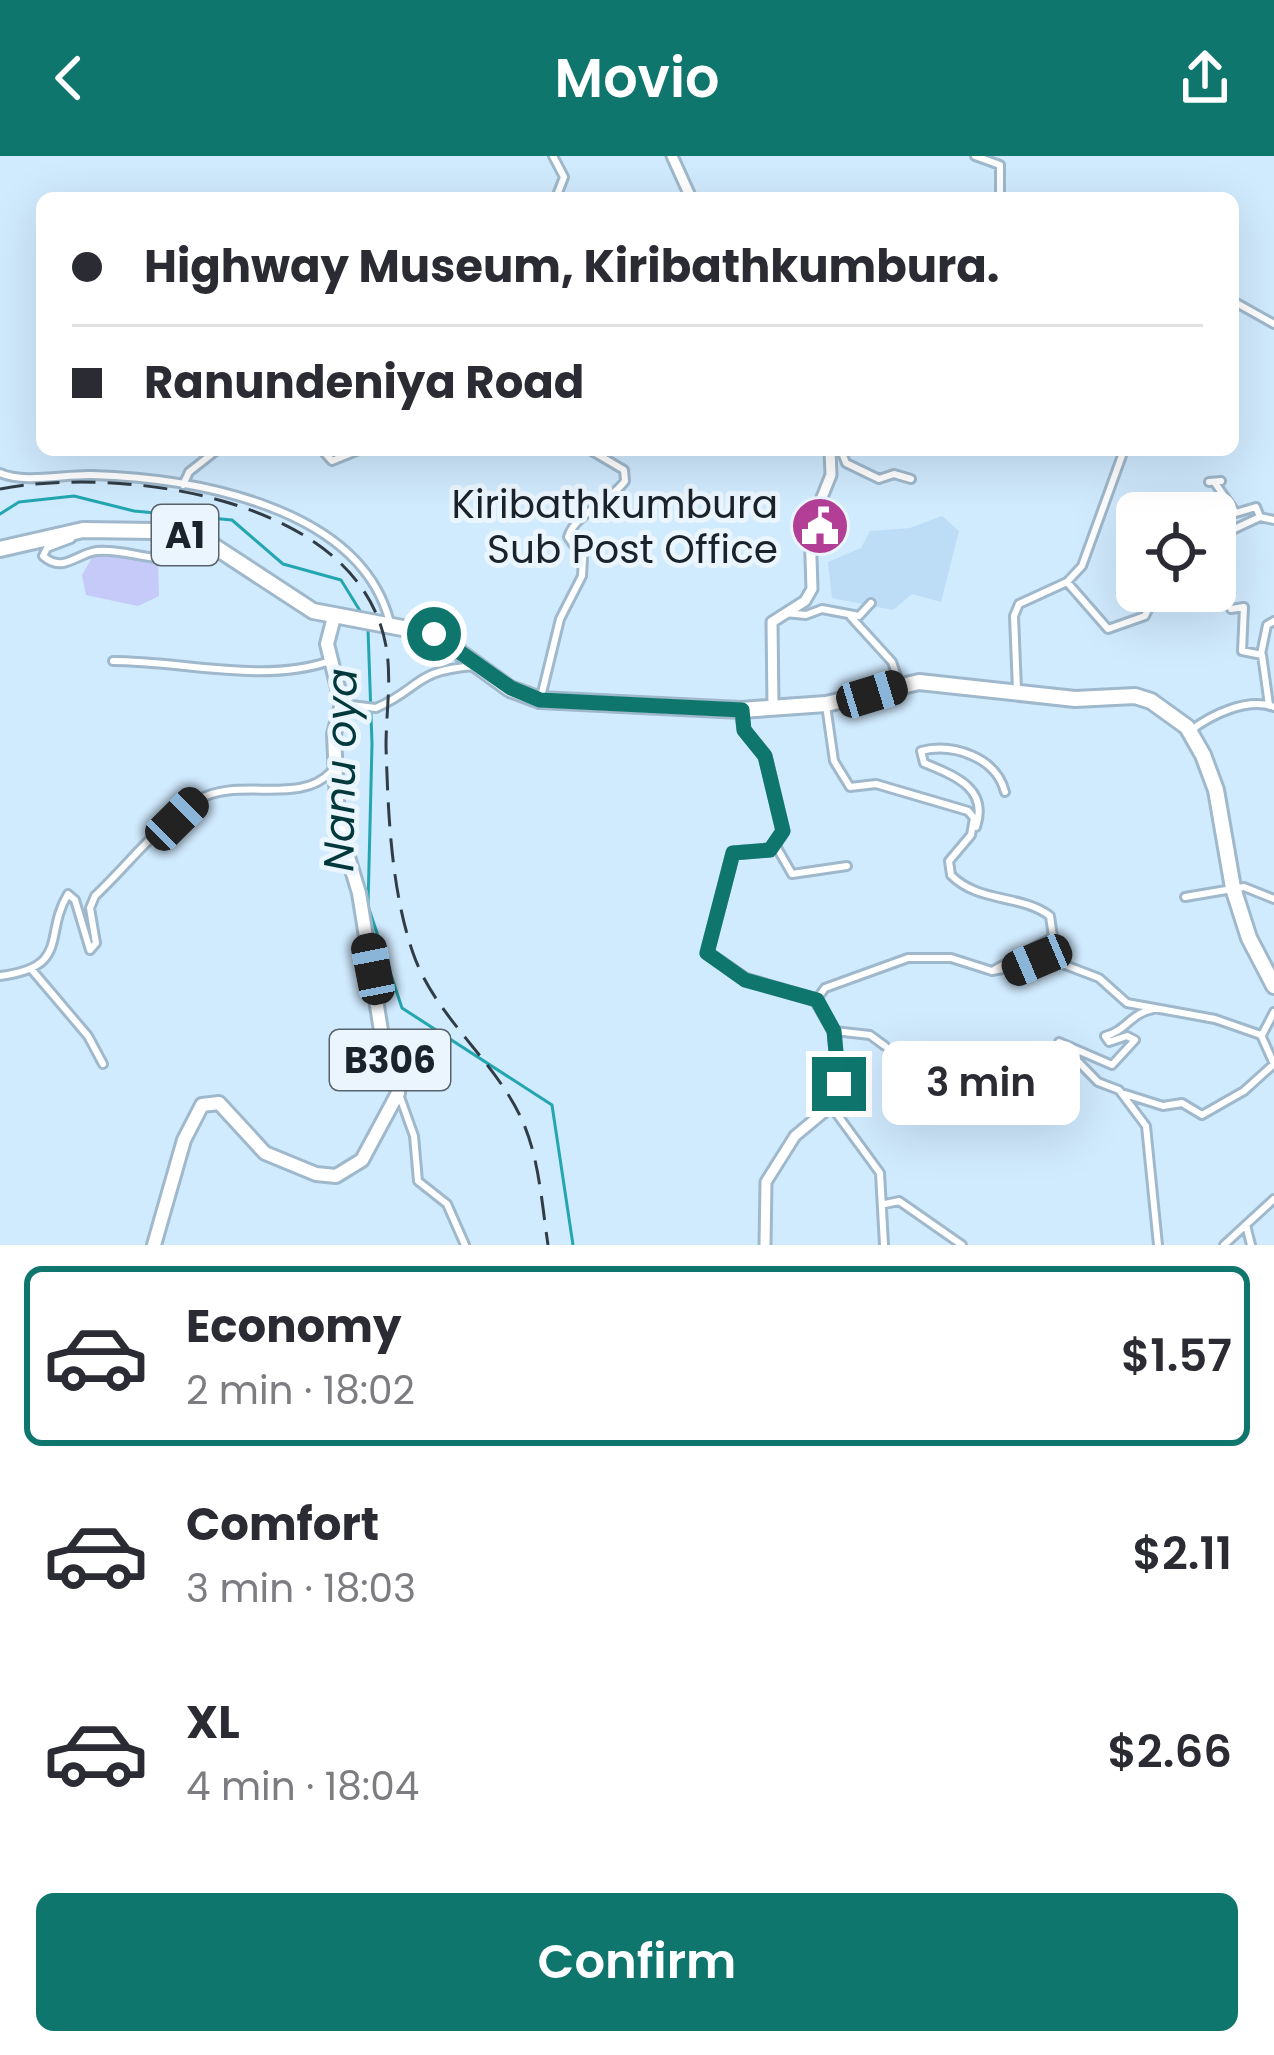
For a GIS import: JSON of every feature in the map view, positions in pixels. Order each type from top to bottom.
[{"type":"highway","name":"A1","points":[[0,549],[48,535],[122,530],[203,539],[237,557],[282,593],[341,619],[434,634],[477,666],[540,700],[742,710],[826,704],[900,685],[1017,690],[1076,699],[1135,696],[1170,711],[1190,731]]},
{"type":"highway","points":[[1190,731],[1216,790],[1233,888],[1249,938],[1274,986]]},
{"type":"main road","points":[[673,156],[688,192]]},
{"type":"main road","points":[[773,706],[772,622],[812,589],[811,527],[831,475],[830,456]]},
{"type":"main road","name":"B306","points":[[154,1245],[184,1141],[202,1106],[219,1103],[265,1153],[336,1177],[362,1160],[398,1093],[399,1078],[382,1037],[359,893],[338,824],[334,734],[342,704],[327,634],[341,619]]},
{"type":"main road","points":[[742,710],[744,730],[758,742],[772,777],[774,811],[783,831],[776,846],[733,853],[707,953],[745,980],[817,1000],[834,1031],[840,1057],[830,1106],[795,1136],[766,1182],[765,1245]]},
{"type":"street","points":[[553,156],[564,177],[558,192]]},
{"type":"street","points":[[975,156],[1000,165],[1000,192]]},
{"type":"street","points":[[1239,304],[1274,324]]},
{"type":"street","points":[[183,485],[189,472],[209,456]]},
{"type":"street","points":[[540,700],[560,619],[582,576],[583,558],[568,537],[571,528],[625,481],[624,470],[600,456]]},
{"type":"street","points":[[843,456],[846,463],[879,479],[894,474],[911,479]]},
{"type":"street","points":[[1017,690],[1014,616],[1019,604],[1067,582],[1090,548],[1122,456]]},
{"type":"street","points":[[0,472],[94,475],[237,496],[324,533],[345,549],[381,601],[391,626]]},
{"type":"street","points":[[1215,482],[1236,513],[1256,507],[1260,517]]},
{"type":"street","points":[[1236,528],[1260,517],[1274,520]]},
{"type":"street","points":[[122,530],[80,536],[47,548],[43,556],[51,563],[68,564],[95,551],[156,558]]},
{"type":"street","points":[[1067,582],[1108,629],[1147,612]]},
{"type":"street","points":[[786,610],[806,615],[822,609],[851,617],[859,616],[871,603]]},
{"type":"street","points":[[1236,608],[1244,607],[1246,614],[1242,651],[1260,654]]},
{"type":"street","points":[[851,617],[857,629],[892,662],[900,685]]},
{"type":"street","points":[[1190,731],[1208,717],[1272,706],[1260,654],[1267,625],[1274,621]]},
{"type":"street","points":[[112,661],[176,662],[258,673],[330,661]]},
{"type":"street","points":[[342,704],[376,708],[417,677],[477,666]]},
{"type":"street","points":[[826,704],[834,761],[850,787],[876,784],[968,811],[974,818],[971,836]]},
{"type":"street","points":[[992,971],[1053,937],[1054,924],[1039,908],[975,892],[951,875],[949,861],[971,836],[981,812],[978,797],[955,776],[924,763],[921,751],[944,748],[978,758],[998,774],[1005,792]]},
{"type":"street","points":[[0,976],[32,970],[50,947],[68,893],[75,900],[90,950],[96,943],[89,908],[95,896],[195,801],[218,791],[310,788],[334,769]]},
{"type":"street","points":[[776,846],[792,874],[848,866]]},
{"type":"street","points":[[1185,897],[1233,888],[1274,899]]},
{"type":"street","points":[[817,1000],[825,988],[908,958],[951,958],[992,971],[1052,960],[1099,978],[1127,1003],[1262,1036]]},
{"type":"street","points":[[32,970],[88,1036],[103,1064]]},
{"type":"street","points":[[1157,1008],[1137,1012],[1119,1033],[1105,1036],[1109,1042],[1127,1036],[1135,1040],[1112,1065],[1060,1040],[1088,1073],[1123,1094],[1163,1106],[1182,1103],[1202,1115],[1244,1091],[1274,1064],[1262,1036],[1274,1012]]},
{"type":"street","points":[[834,1031],[870,1035],[885,1046]]},
{"type":"street","points":[[398,1093],[414,1136],[418,1181],[447,1204],[465,1245]]},
{"type":"street","points":[[1123,1094],[1150,1137],[1157,1245]]},
{"type":"street","points":[[830,1106],[877,1166],[885,1204],[884,1245]]},
{"type":"street","points":[[1224,1245],[1274,1199]]},
{"type":"street","points":[[885,1204],[899,1201],[962,1245]]},
{"type":"street","points":[[1246,1224],[1251,1245]]},
{"type":"shaded area","points":[[942,516],[959,531],[941,602],[912,594],[893,610],[832,598],[828,562],[861,548],[870,531],[910,528]]},
{"type":"shaded area","points":[[95,553],[158,561],[159,596],[138,606],[86,595],[82,575]]},
{"type":"waterway","name":"Nanu oya","points":[[0,514],[19,502],[74,496],[134,511],[232,520],[283,564],[341,580],[362,614]]},
{"type":"waterway","name":"Nanu oya","points":[[368,629],[372,744],[368,906],[402,1008],[552,1105],[573,1245]]},
{"type":"railway","points":[[0,489],[108,483],[168,489],[228,503],[284,524],[331,555],[367,595],[388,658],[390,824],[406,929],[436,998],[497,1078],[522,1120],[536,1165],[548,1245]]},
{"type":"place","name":"Kiribathkumbura Sub Post Office","points":[[820,526]]},
{"type":"route","points":[[434,634],[511,688],[540,700],[742,710],[744,730],[765,756],[774,811],[783,831],[770,850],[733,853],[707,953],[745,980],[817,1000],[820,1013],[834,1031],[839,1084]]}]
